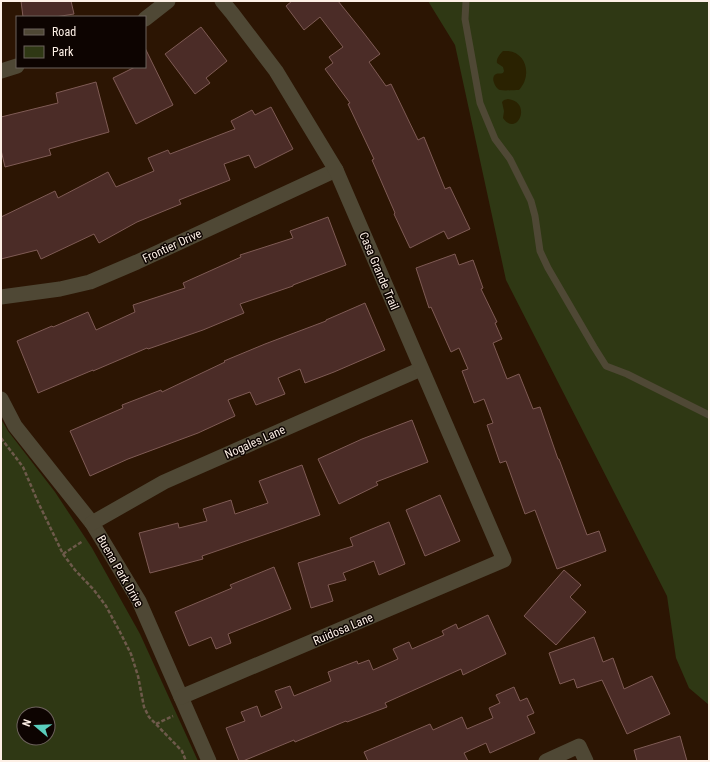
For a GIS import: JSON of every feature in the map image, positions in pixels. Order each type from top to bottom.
[{"type":"street","points":[[146,18],[168,1]]},
{"type":"street","name":"Casa Grande Trail","points":[[222,1],[276,71],[336,170],[504,560]]},
{"type":"street","points":[[1,72],[16,66]]},
{"type":"street","name":"Frontier Drive","points":[[1,297],[60,289],[90,282],[336,170]]},
{"type":"street","name":"Nogales Lane","points":[[92,522],[164,482],[422,369]]},
{"type":"street","name":"Buena Park Drive","points":[[1,399],[15,426],[92,522],[139,601],[209,761]]},
{"type":"street","name":"Ruidosa Lane","points":[[181,697],[504,560]]},
{"type":"street","points":[[546,761],[580,746],[586,761]]},
{"type":"lane","points":[[466,1],[465,19],[480,103],[495,140],[510,159],[531,201],[535,216],[540,251],[563,294],[606,366],[627,374],[709,415]]},
{"type":"path","points":[[1,438],[23,467],[63,554],[106,606],[120,632],[131,654],[138,676],[144,707],[149,717],[182,752],[186,761]]},
{"type":"path","points":[[63,554],[83,541]]},
{"type":"path","points":[[156,724],[173,716]]},
{"type":"green space","points":[[428,1],[707,1],[709,5],[709,705],[689,688],[676,658],[667,596],[506,280],[455,45]]},
{"type":"green space","points":[[1,419],[8,431],[55,492],[92,548],[140,634],[198,761],[1,761]]},
{"type":"sand","points":[[503,51],[511,51],[517,54],[525,64],[526,77],[519,90],[500,90],[496,87],[493,80],[494,75],[503,73],[504,71],[503,67],[497,63],[498,57]]},
{"type":"sand","points":[[508,99],[516,101],[520,106],[520,117],[517,122],[513,124],[508,123],[503,118],[504,111],[502,102]]},
{"type":"building","points":[[21,1],[71,1],[74,14],[61,16],[23,16]]},
{"type":"building","points":[[292,1],[338,1],[363,32],[380,54],[369,62],[386,86],[391,84],[418,140],[424,137],[445,189],[450,187],[470,229],[448,239],[444,231],[410,248],[394,214],[395,213],[372,160],[374,159],[348,104],[350,103],[325,69],[333,63],[329,57],[343,47],[320,17],[304,30],[286,6]]},
{"type":"building","points":[[201,27],[227,61],[206,78],[210,83],[195,94],[165,54]]},
{"type":"building","points":[[146,50],[173,105],[136,124],[113,78],[133,68],[146,68]]},
{"type":"building","points":[[96,82],[109,132],[49,149],[51,155],[5,167],[1,150],[1,117],[58,103],[56,93]]},
{"type":"building","points":[[271,107],[293,149],[255,168],[249,155],[224,164],[230,180],[179,200],[181,204],[137,222],[99,243],[94,234],[41,259],[37,250],[1,259],[1,217],[55,191],[58,198],[108,172],[116,187],[154,171],[148,158],[168,150],[170,154],[235,129],[231,121],[252,110],[255,115]]},
{"type":"building","points":[[328,217],[346,265],[293,286],[240,304],[244,313],[203,330],[148,349],[147,348],[38,393],[17,341],[88,312],[96,330],[135,312],[133,305],[185,288],[183,283],[241,257],[240,255],[293,238],[290,231]]},
{"type":"building","points":[[455,254],[459,265],[473,260],[483,288],[481,289],[497,322],[495,323],[502,339],[493,343],[507,379],[519,374],[533,409],[540,407],[587,535],[599,531],[606,551],[557,569],[535,510],[525,514],[506,461],[500,463],[487,425],[493,423],[484,399],[474,403],[462,371],[468,369],[459,348],[451,352],[431,307],[429,308],[416,268]]},
{"type":"building","points":[[365,303],[385,350],[305,383],[300,369],[278,378],[285,394],[256,405],[250,392],[228,400],[235,416],[198,433],[128,459],[90,476],[70,431],[123,408],[122,405],[161,390],[162,392],[225,362],[224,361],[326,321]]},
{"type":"building","points":[[412,420],[428,462],[376,482],[378,485],[339,504],[318,459],[362,439]]},
{"type":"building","points":[[302,465],[320,515],[202,556],[203,559],[150,573],[139,533],[178,523],[179,528],[207,521],[203,509],[231,500],[235,514],[268,503],[259,481]]},
{"type":"building","points":[[440,495],[460,541],[425,556],[406,510]]},
{"type":"building","points":[[389,522],[405,564],[379,575],[374,561],[343,573],[346,580],[328,585],[333,601],[311,608],[298,563],[353,546],[350,538]]},
{"type":"building","points":[[274,567],[291,609],[228,634],[231,643],[216,649],[211,637],[189,646],[175,612],[232,588],[230,585]]},
{"type":"building","points":[[564,570],[581,585],[570,597],[586,612],[556,645],[524,616]]},
{"type":"building","points":[[488,615],[506,654],[463,675],[461,669],[385,703],[387,707],[347,722],[346,721],[295,742],[294,740],[243,761],[239,761],[226,728],[245,721],[241,712],[257,706],[261,717],[282,708],[275,691],[290,686],[294,696],[331,681],[328,672],[357,661],[358,664],[369,660],[373,670],[398,659],[393,649],[409,642],[412,649],[444,635],[442,631],[456,624],[458,629]]},
{"type":"building","points":[[594,637],[603,662],[613,658],[624,689],[652,676],[670,714],[627,734],[602,680],[577,688],[574,679],[560,684],[549,653]]},
{"type":"building","points":[[514,687],[520,701],[527,698],[534,713],[527,716],[535,733],[490,753],[486,743],[464,753],[468,761],[368,761],[364,752],[430,724],[433,730],[462,717],[467,729],[493,718],[489,708],[500,703],[496,695]]},
{"type":"building","points":[[680,736],[687,761],[637,761],[634,750]]}]
